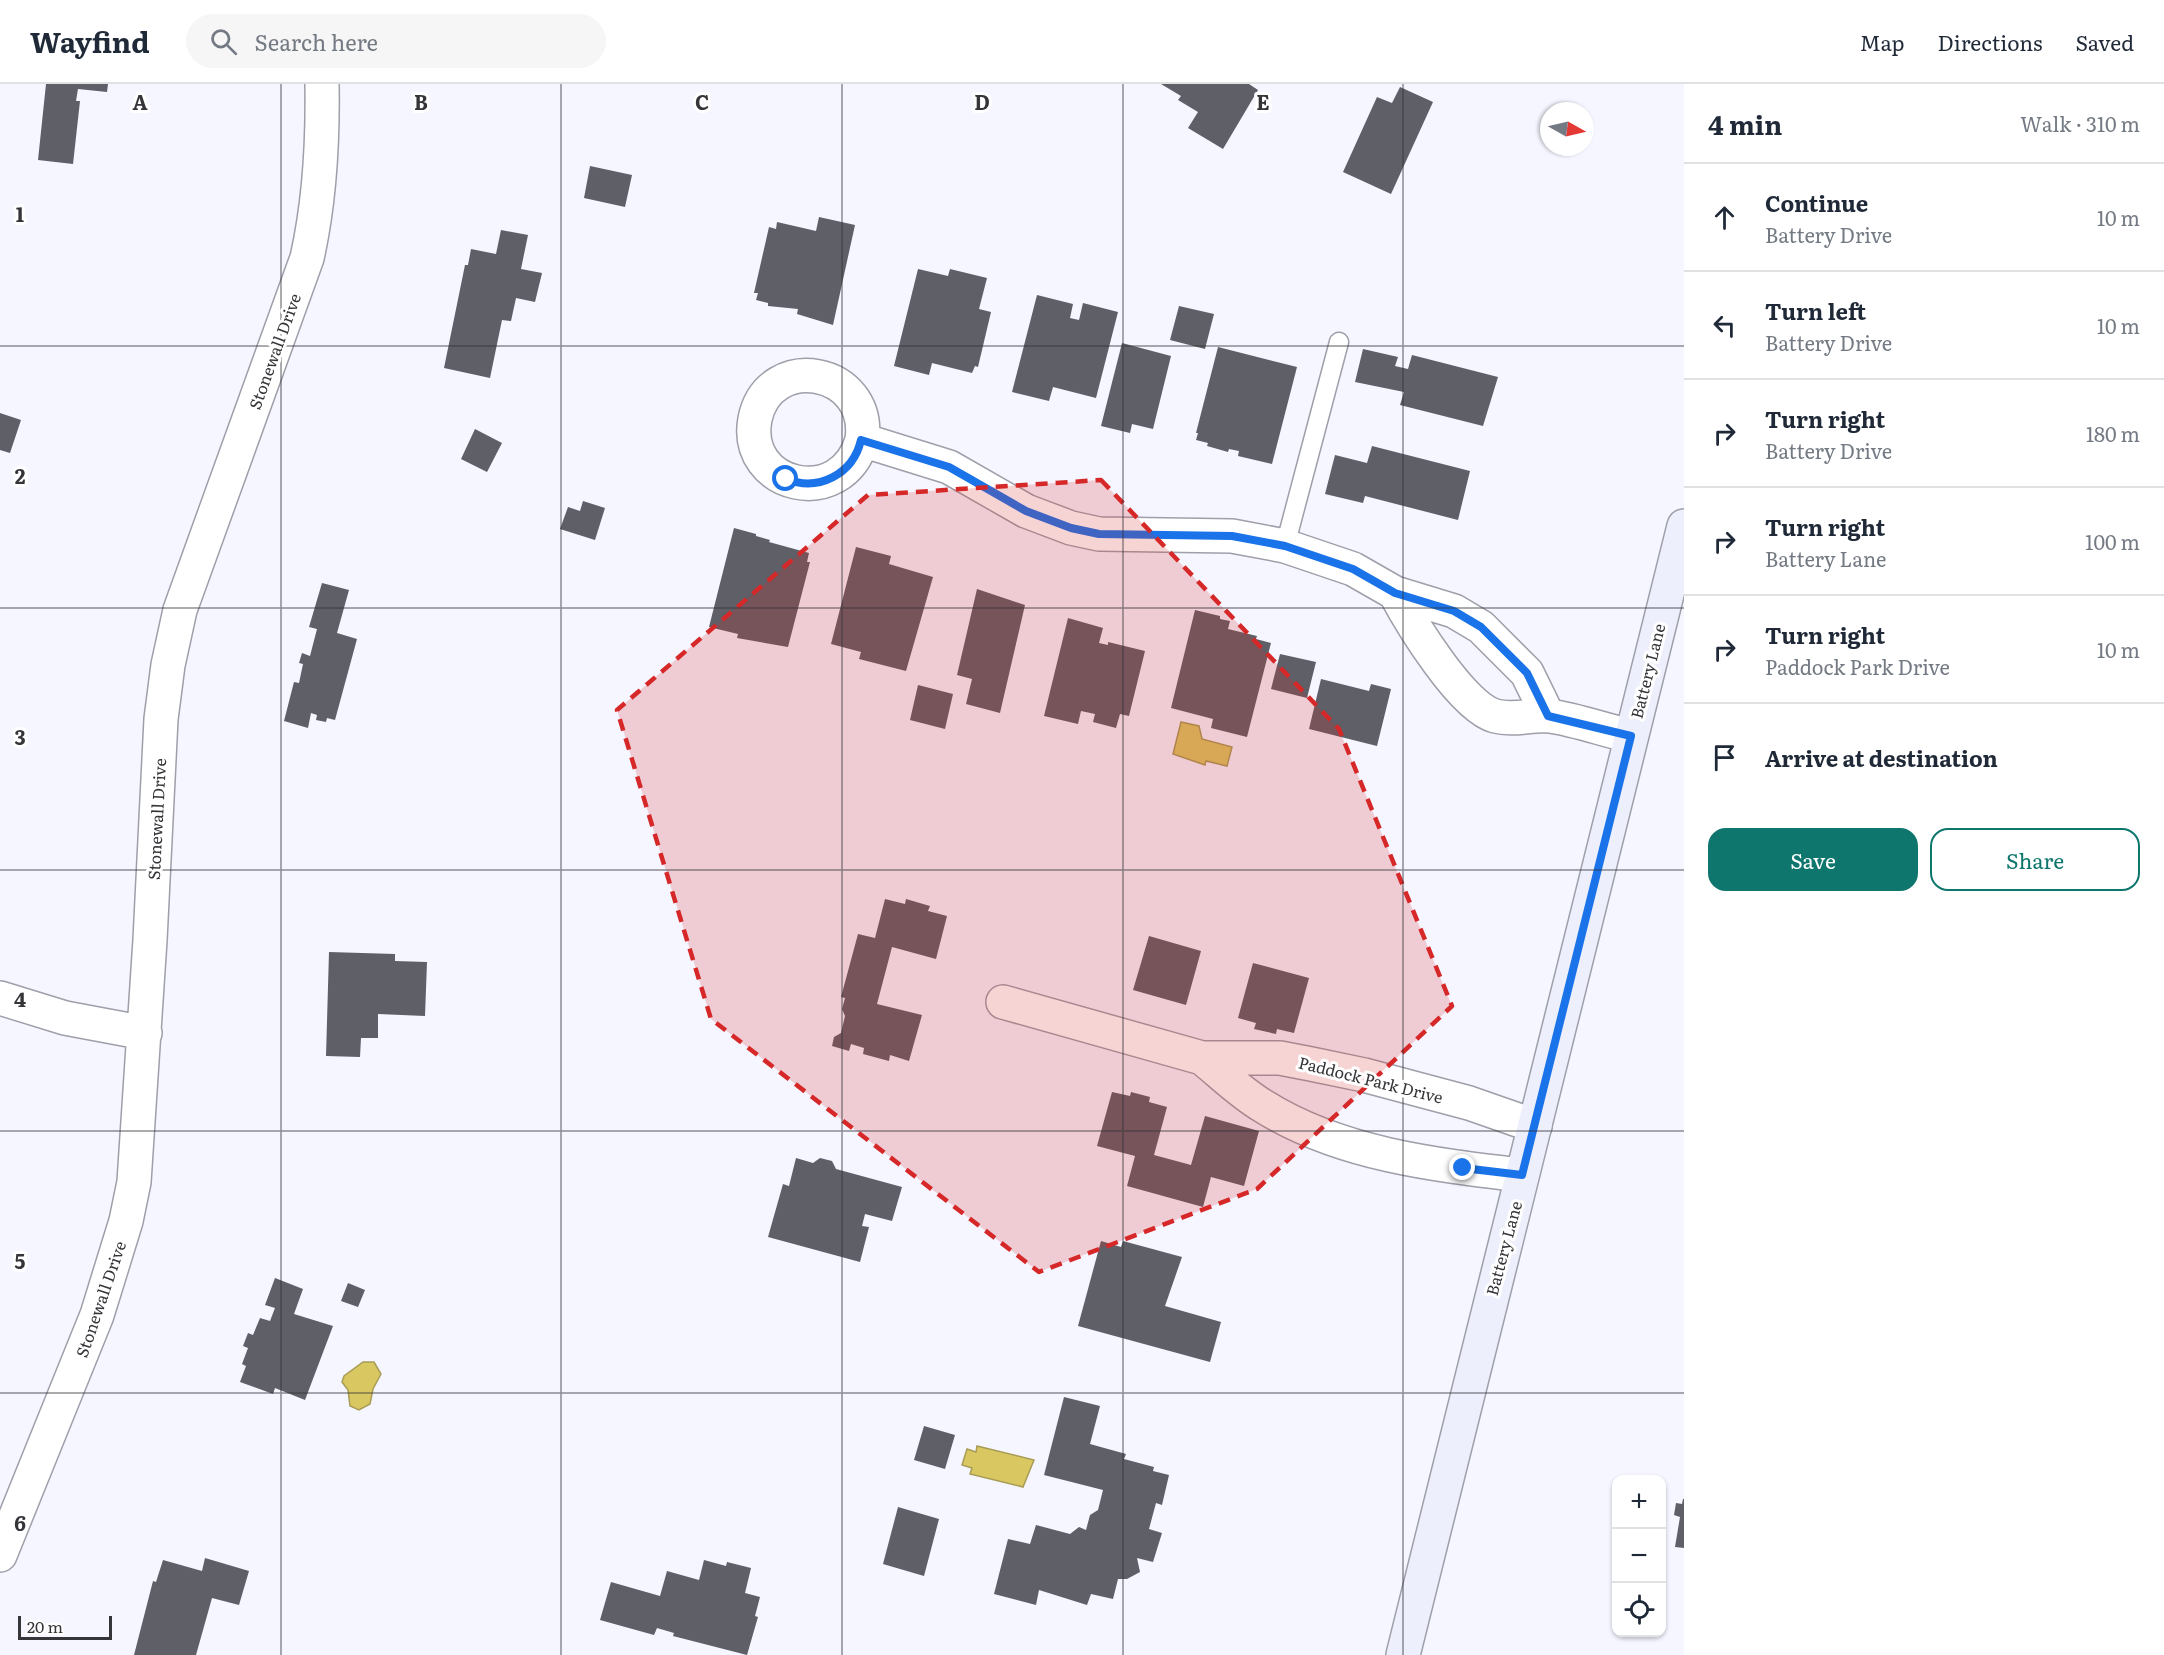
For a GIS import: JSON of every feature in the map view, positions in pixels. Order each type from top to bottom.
[{"type":"main road","name":"Battery Lane","points":[[1403,1655],[1684,526]]},
{"type":"street","name":"Stonewall Drive","points":[[0,1555],[86,1345],[115,1260],[134,1182],[145,1033],[161,719],[168,665],[180,610],[307,258],[318,208],[322,169],[322,84]]},
{"type":"street","points":[[861,440],[949,467],[1026,511],[1071,528],[1099,534],[1232,536],[1285,546],[1353,569],[1395,593],[1454,611],[1481,627],[1527,673],[1548,716]]},
{"type":"street","points":[[1395,593],[1432,655],[1479,707],[1496,716],[1520,719],[1548,716],[1631,736]]},
{"type":"street","points":[[0,998],[64,1018],[145,1033]]},
{"type":"street","name":"Paddock Park Drive","points":[[1003,1002],[1202,1058],[1280,1058],[1354,1072],[1469,1103],[1535,1126]]},
{"type":"street","name":"Paddock Park Drive","points":[[1202,1058],[1261,1106],[1311,1130],[1416,1161],[1522,1175]]},
{"type":"lane","points":[[1285,546],[1339,342]]},
{"type":"highlighted area","points":[[1101,480],[1339,729],[1452,1006],[1257,1189],[1039,1272],[711,1019],[617,710],[868,495]]},
{"type":"shaded area","points":[[1181,722],[1199,726],[1202,739],[1232,747],[1227,766],[1206,761],[1205,765],[1173,754]]},
{"type":"shaded area","points":[[363,1362],[374,1362],[381,1374],[373,1389],[370,1404],[359,1410],[350,1406],[348,1390],[342,1382],[344,1376]]},
{"type":"shaded area","points":[[977,1446],[1034,1460],[1023,1487],[970,1474],[972,1468],[962,1465],[967,1449],[976,1452]]},
{"type":"building","points":[[46,84],[108,84],[107,92],[78,89],[76,101],[80,101],[73,164],[38,160]]},
{"type":"building","points":[[1161,84],[1249,84],[1258,90],[1223,149],[1188,128],[1198,112],[1178,100],[1181,96]]},
{"type":"building","points":[[1400,87],[1433,102],[1391,194],[1343,172],[1377,97],[1392,103]]},
{"type":"building","points":[[590,166],[632,175],[625,207],[584,198]]},
{"type":"building","points":[[819,217],[855,225],[833,325],[797,314],[798,309],[768,306],[768,303],[756,300],[758,293],[754,293],[769,227],[776,229],[777,222],[816,231]]},
{"type":"building","points":[[501,230],[528,235],[521,269],[542,273],[535,302],[516,298],[511,321],[502,320],[490,378],[444,368],[465,265],[468,265],[471,249],[496,254]]},
{"type":"building","points":[[918,269],[948,276],[950,269],[987,278],[979,309],[991,312],[978,367],[975,366],[972,373],[932,363],[929,375],[894,366]]},
{"type":"building","points":[[1037,295],[1073,304],[1070,318],[1079,320],[1083,303],[1118,312],[1096,398],[1053,387],[1049,401],[1012,392]]},
{"type":"building","points":[[1179,306],[1214,314],[1205,349],[1170,340]]},
{"type":"building","points":[[1122,343],[1171,356],[1153,429],[1132,424],[1130,433],[1101,426]]},
{"type":"building","points":[[1218,347],[1297,367],[1272,464],[1238,456],[1239,451],[1229,449],[1228,452],[1196,440]]},
{"type":"building","points":[[1363,349],[1398,357],[1395,366],[1408,369],[1412,355],[1498,377],[1483,426],[1400,405],[1404,392],[1355,382]]},
{"type":"building","points":[[0,413],[21,420],[10,453],[0,450]]},
{"type":"building","points":[[475,429],[502,443],[487,472],[461,459]]},
{"type":"building","points":[[1372,446],[1470,471],[1458,520],[1365,496],[1363,503],[1325,494],[1335,455],[1367,463]]},
{"type":"building","points":[[583,501],[605,508],[595,540],[560,529],[568,507],[580,511]]},
{"type":"building","points":[[734,528],[756,534],[756,536],[770,540],[769,542],[809,553],[807,562],[810,562],[788,647],[737,638],[738,634],[709,627]]},
{"type":"building","points":[[856,547],[891,556],[889,564],[933,577],[906,671],[859,659],[861,652],[831,644]]},
{"type":"building","points":[[322,583],[349,590],[337,633],[357,639],[335,720],[327,718],[326,722],[316,720],[317,715],[311,713],[308,728],[284,721],[294,682],[299,683],[303,664],[299,663],[302,653],[310,656],[317,629],[309,627]]},
{"type":"building","points":[[977,589],[1025,605],[1000,713],[966,704],[972,679],[957,675]]},
{"type":"building","points":[[1195,610],[1220,616],[1220,619],[1230,621],[1228,629],[1257,636],[1256,639],[1271,643],[1247,737],[1211,728],[1213,719],[1171,708]]},
{"type":"building","points":[[1068,618],[1103,628],[1099,643],[1108,645],[1108,642],[1145,651],[1129,716],[1120,714],[1116,728],[1093,722],[1095,714],[1081,711],[1078,724],[1044,716]]},
{"type":"building","points":[[1280,654],[1316,662],[1307,698],[1271,689]]},
{"type":"building","points":[[1321,679],[1369,691],[1371,684],[1391,689],[1377,746],[1309,729]]},
{"type":"building","points":[[918,685],[953,694],[945,729],[910,720]]},
{"type":"building","points":[[885,899],[905,904],[906,899],[930,906],[928,911],[947,916],[936,959],[892,947],[877,1004],[922,1015],[909,1061],[890,1055],[889,1061],[863,1054],[864,1048],[851,1044],[849,1051],[832,1046],[834,1037],[841,1033],[845,1016],[842,1009],[845,998],[841,997],[858,934],[875,938]]},
{"type":"building","points":[[1149,936],[1201,951],[1186,1005],[1133,990]]},
{"type":"building","points":[[329,952],[395,954],[395,961],[427,962],[425,1016],[378,1014],[378,1038],[361,1038],[360,1057],[326,1056]]},
{"type":"building","points":[[1253,963],[1309,978],[1294,1033],[1277,1029],[1276,1034],[1254,1029],[1256,1023],[1238,1018]]},
{"type":"building","points":[[1112,1092],[1130,1096],[1131,1092],[1150,1097],[1149,1102],[1167,1107],[1154,1155],[1191,1165],[1205,1116],[1259,1131],[1244,1186],[1211,1177],[1203,1207],[1127,1186],[1135,1156],[1097,1146]]},
{"type":"building","points":[[796,1158],[813,1163],[820,1158],[832,1161],[836,1169],[902,1187],[892,1221],[865,1214],[862,1226],[869,1227],[860,1262],[768,1237],[783,1184],[789,1186]]},
{"type":"building","points":[[1101,1241],[1121,1247],[1123,1241],[1182,1257],[1165,1306],[1221,1322],[1210,1362],[1078,1326]]},
{"type":"building","points":[[275,1278],[303,1289],[294,1314],[333,1326],[305,1400],[275,1388],[273,1394],[240,1382],[246,1366],[242,1364],[248,1348],[243,1346],[248,1333],[253,1335],[260,1318],[270,1321],[275,1308],[265,1305]]},
{"type":"building","points":[[348,1283],[365,1290],[358,1307],[341,1301]]},
{"type":"building","points":[[1064,1397],[1100,1406],[1090,1444],[1126,1454],[1124,1459],[1154,1467],[1153,1471],[1169,1475],[1162,1505],[1156,1503],[1149,1529],[1162,1533],[1153,1562],[1137,1558],[1140,1572],[1127,1579],[1118,1579],[1113,1599],[1091,1594],[1087,1605],[1039,1590],[1036,1605],[994,1594],[1008,1539],[1030,1544],[1036,1525],[1070,1534],[1079,1527],[1086,1530],[1090,1515],[1098,1510],[1103,1490],[1044,1475]]},
{"type":"building","points":[[924,1426],[955,1435],[945,1469],[914,1460]]},
{"type":"building","points":[[1683,1499],[1684,1548],[1675,1547],[1680,1517],[1674,1515],[1676,1503],[1682,1504]]},
{"type":"building","points":[[898,1507],[939,1519],[924,1576],[883,1564]]},
{"type":"building","points":[[205,1558],[249,1571],[239,1605],[212,1598],[196,1655],[134,1655],[153,1581],[156,1582],[163,1560],[202,1571]]},
{"type":"building","points":[[704,1560],[726,1566],[727,1562],[751,1568],[745,1593],[760,1597],[755,1616],[758,1617],[747,1655],[673,1636],[674,1633],[657,1628],[654,1635],[600,1620],[611,1582],[660,1596],[667,1571],[699,1580]]},
{"type":"route","points":[[786,479],[806,484],[832,479],[851,463],[861,440],[903,451],[949,467],[1026,511],[1085,532],[1129,535],[1163,533],[1232,536],[1285,546],[1353,569],[1395,593],[1428,601],[1454,611],[1481,627],[1527,673],[1548,716],[1631,736],[1522,1175],[1463,1168]]}]
